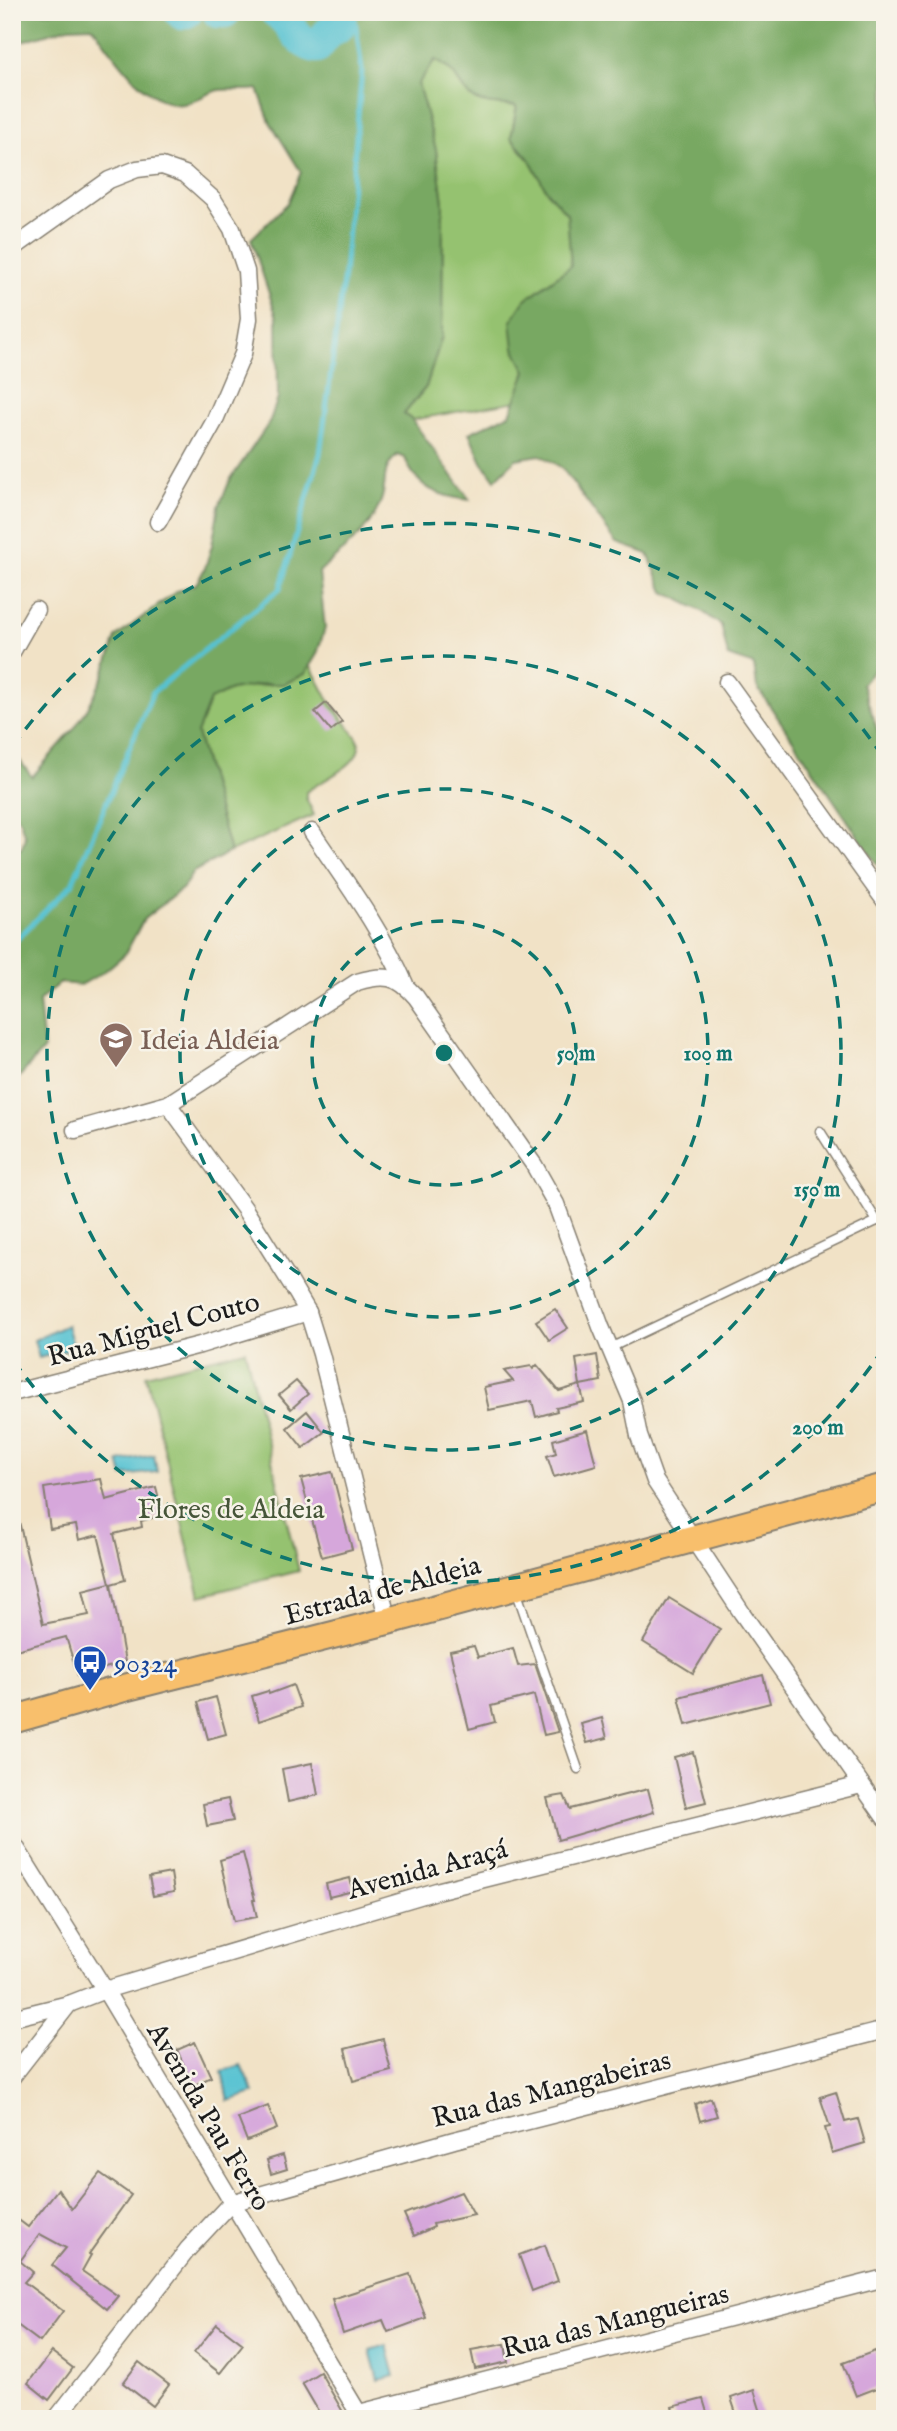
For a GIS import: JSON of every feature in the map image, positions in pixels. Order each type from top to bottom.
[{"type":"main road","name":"Estrada de Aldeia","points":[[12,1720],[124,1688],[692,1540],[885,1486]]},
{"type":"street","points":[[12,249],[108,180],[137,169],[162,166],[185,174],[213,199],[232,229],[246,271],[249,319],[243,354],[214,422],[158,522]]},
{"type":"street","points":[[12,652],[36,610]]},
{"type":"street","points":[[727,682],[885,901]]},
{"type":"street","points":[[312,832],[377,930],[405,985]]},
{"type":"street","points":[[75,1130],[168,1104],[342,991],[371,978],[395,979],[405,985],[545,1184],[556,1204],[632,1401],[639,1436],[655,1481],[692,1540],[885,1818]]},
{"type":"street","points":[[168,1104],[244,1208],[308,1312],[388,1621]]},
{"type":"street","name":"Rua Miguel Couto","points":[[12,1393],[200,1345],[308,1312]]},
{"type":"street","name":"Avenida Araçá","points":[[12,2018],[69,2004],[105,1990],[413,1897],[861,1785]]},
{"type":"street","name":"Avenida Pau Ferro","points":[[12,1841],[105,1990],[360,2416]]},
{"type":"street","points":[[12,2077],[69,2004]]},
{"type":"street","name":"Rua das Mangabeiras","points":[[231,2203],[454,2140],[885,2030]]},
{"type":"street","points":[[56,2419],[188,2249],[231,2203]]},
{"type":"street","name":"Rua das Mangueiras","points":[[360,2416],[885,2278]]},
{"type":"lane","points":[[610,1348],[881,1221],[820,1131]]},
{"type":"lane","points":[[515,1586],[578,1769]]},
{"type":"green space","points":[[12,12],[885,12],[885,664],[877,667],[862,684],[885,753],[885,876],[757,687],[754,665],[728,656],[721,625],[700,610],[664,592],[648,554],[617,543],[562,468],[540,455],[516,459],[495,480],[482,462],[469,433],[510,414],[526,371],[514,348],[511,321],[525,300],[571,266],[567,214],[548,193],[530,160],[511,138],[517,106],[485,103],[474,99],[452,73],[435,60],[418,84],[436,150],[443,202],[442,336],[426,387],[404,414],[412,420],[470,500],[439,493],[422,484],[405,458],[397,455],[388,466],[381,501],[370,522],[319,572],[325,628],[317,654],[305,674],[284,684],[265,684],[231,690],[210,700],[197,733],[230,852],[193,872],[183,888],[144,919],[125,954],[105,971],[81,985],[59,983],[39,1001],[44,1049],[15,1082],[12,1082],[12,855],[22,847],[25,837],[20,821],[12,811],[12,750],[32,777],[73,730],[88,708],[103,677],[116,637],[177,591],[196,584],[205,568],[219,506],[230,480],[269,423],[278,398],[277,318],[251,239],[288,203],[301,172],[270,122],[258,89],[220,90],[186,103],[174,104],[150,93],[139,83],[92,26],[69,27],[20,42],[12,41]]},
{"type":"green space","points":[[435,59],[452,69],[470,97],[492,104],[517,105],[511,138],[530,160],[548,193],[568,214],[571,266],[525,300],[514,348],[526,371],[517,401],[412,420],[404,414],[426,387],[442,336],[443,202],[436,150],[418,84]]},
{"type":"green space","points":[[310,665],[328,699],[357,738],[359,747],[356,755],[342,770],[306,792],[314,815],[230,852],[197,733],[210,699],[228,691],[295,679]]},
{"type":"green space","name":"Flores de Aldeia","points":[[245,1350],[299,1571],[200,1596],[146,1375]]},
{"type":"water","points":[[67,1325],[74,1348],[39,1358],[34,1340]]},
{"type":"water","points":[[154,1455],[157,1472],[123,1476],[119,1462]]},
{"type":"water","points":[[241,2065],[254,2093],[228,2101],[222,2071]]},
{"type":"water","points":[[387,2345],[395,2376],[378,2380],[370,2350]]},
{"type":"building","points":[[326,703],[342,722],[331,731],[315,712]]},
{"type":"building","points":[[555,1309],[568,1328],[549,1340],[536,1321]]},
{"type":"building","points":[[597,1355],[601,1381],[580,1385],[576,1359]]},
{"type":"building","points":[[537,1365],[559,1391],[580,1385],[584,1402],[556,1408],[557,1411],[536,1417],[532,1401],[489,1410],[484,1387],[513,1381],[504,1371],[531,1366],[533,1369]]},
{"type":"building","points":[[296,1381],[308,1394],[291,1409],[279,1395]]},
{"type":"building","points":[[307,1411],[324,1432],[303,1448],[287,1428]]},
{"type":"building","points":[[587,1430],[596,1465],[554,1477],[547,1456],[556,1453],[553,1440]]},
{"type":"building","points":[[332,1472],[352,1549],[322,1557],[301,1479]]},
{"type":"building","points":[[101,1479],[106,1500],[156,1487],[163,1515],[141,1521],[142,1527],[114,1534],[125,1580],[111,1584],[125,1662],[78,1676],[66,1637],[12,1651],[12,1517],[18,1517],[43,1624],[89,1615],[83,1590],[110,1583],[98,1535],[79,1540],[76,1525],[50,1529],[44,1488]]},
{"type":"building","points":[[669,1598],[720,1629],[693,1673],[643,1642]]},
{"type":"building","points":[[474,1646],[478,1657],[513,1648],[518,1666],[535,1664],[558,1732],[544,1735],[534,1695],[491,1706],[495,1722],[469,1729],[450,1651]]},
{"type":"building","points":[[763,1675],[770,1703],[686,1725],[679,1697]]},
{"type":"building","points":[[293,1685],[301,1707],[259,1721],[252,1696],[268,1691],[269,1694]]},
{"type":"building","points":[[216,1697],[226,1734],[208,1739],[198,1702]]},
{"type":"building","points":[[602,1718],[607,1738],[587,1743],[581,1724]]},
{"type":"building","points":[[693,1752],[706,1802],[686,1807],[674,1757]]},
{"type":"building","points":[[312,1763],[318,1795],[288,1802],[282,1769]]},
{"type":"building","points":[[648,1789],[654,1812],[558,1840],[547,1798],[564,1795],[570,1809]]},
{"type":"building","points":[[228,1799],[233,1821],[207,1826],[203,1804]]},
{"type":"building","points":[[243,1853],[257,1917],[234,1921],[220,1860]]},
{"type":"building","points":[[171,1873],[174,1892],[153,1896],[149,1877]]},
{"type":"building","points":[[350,1878],[353,1891],[329,1897],[326,1884]]},
{"type":"building","points":[[383,2039],[391,2071],[353,2081],[345,2049]]},
{"type":"building","points":[[195,2042],[211,2077],[193,2086],[177,2050]]},
{"type":"building","points":[[836,2092],[845,2122],[858,2119],[865,2143],[832,2153],[825,2128],[830,2127],[820,2097]]},
{"type":"building","points":[[711,2098],[717,2116],[700,2121],[695,2104]]},
{"type":"building","points":[[268,2106],[277,2129],[247,2141],[238,2118]]},
{"type":"building","points":[[283,2155],[287,2169],[271,2174],[267,2160]]},
{"type":"building","points":[[100,2173],[131,2195],[89,2254],[91,2255],[82,2271],[118,2296],[107,2309],[52,2265],[66,2248],[40,2234],[20,2261],[12,2255],[12,2215],[28,2227],[58,2189],[72,2209]]},
{"type":"building","points":[[461,2192],[474,2215],[433,2224],[434,2227],[414,2236],[404,2214]]},
{"type":"building","points":[[545,2245],[558,2281],[532,2291],[519,2255]]},
{"type":"building","points":[[20,2261],[33,2272],[24,2282],[63,2311],[40,2342],[12,2321],[12,2270]]},
{"type":"building","points":[[410,2274],[426,2318],[388,2332],[383,2320],[343,2334],[332,2299]]},
{"type":"building","points":[[217,2324],[243,2344],[220,2373],[194,2353]]},
{"type":"building","points":[[505,2344],[508,2362],[475,2369],[471,2350]]},
{"type":"building","points":[[875,2351],[885,2377],[885,2385],[856,2396],[843,2363]]},
{"type":"building","points":[[52,2352],[73,2368],[49,2400],[28,2383]]},
{"type":"building","points":[[139,2362],[169,2385],[153,2406],[123,2383]]},
{"type":"building","points":[[320,2372],[347,2419],[323,2419],[302,2383]]},
{"type":"building","points":[[754,2390],[763,2419],[738,2419],[731,2398]]},
{"type":"building","points":[[703,2399],[709,2419],[675,2419],[672,2407]]},
{"type":"waterway","points":[[180,12],[187,12]]},
{"type":"waterway","points":[[218,12],[225,12]]},
{"type":"waterway","points":[[276,12],[304,42],[317,47],[328,33],[339,26],[341,12]]},
{"type":"waterway","points":[[12,944],[72,884],[153,692],[280,589],[320,454],[344,274],[362,70],[354,12]]},
{"type":"place","name":"Ideia Aldeia","points":[[116,1069]]},
{"type":"place","name":"90324","points":[[90,1692]]}]
